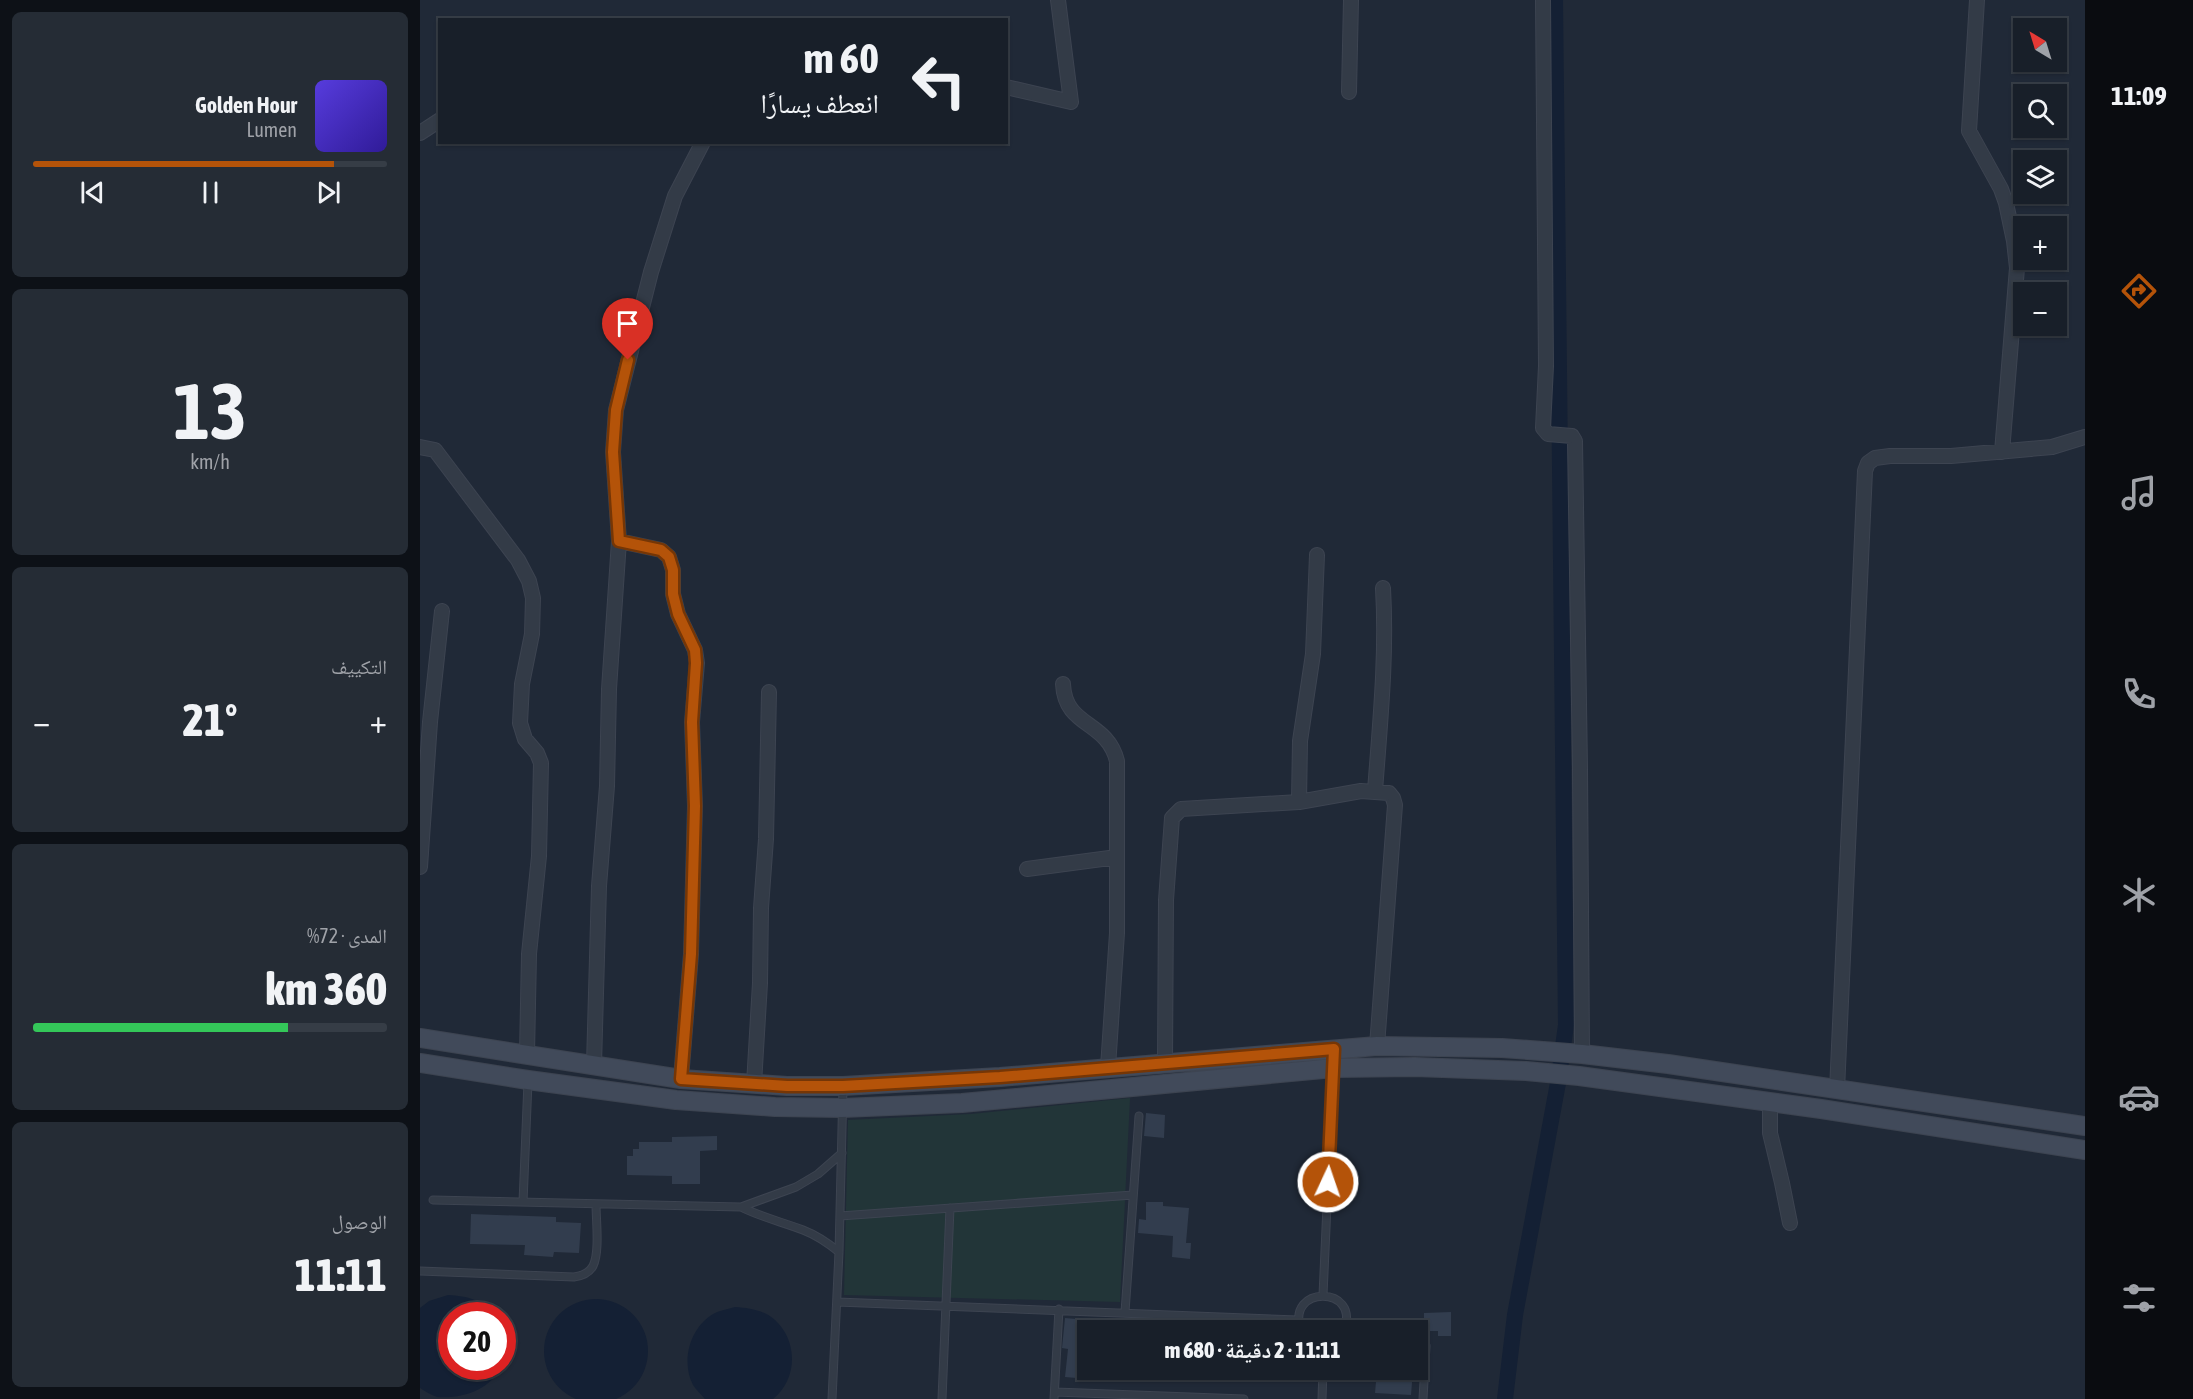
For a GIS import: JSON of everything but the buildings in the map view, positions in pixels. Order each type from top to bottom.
[{"type":"street","points":[[1008,87],[1071,102],[1058,0]]},
{"type":"street","points":[[1348,92],[1352,0]]},
{"type":"street","points":[[1543,0],[1546,356],[1543,428],[1552,435],[1572,436],[1575,441],[1581,769],[1582,1054]]},
{"type":"street","points":[[1977,0],[1969,131],[2001,189],[2006,203],[2017,268],[2002,452]]},
{"type":"street","points":[[420,133],[438,121]]},
{"type":"street","points":[[594,1065],[599,886],[607,786],[609,689],[619,541],[613,452],[616,410],[651,273],[675,196],[702,144]]},
{"type":"street","points":[[1838,1090],[1865,471],[1868,463],[1875,458],[1890,456],[1951,456],[2052,447],[2085,437]]},
{"type":"street","points":[[420,447],[435,450],[518,560],[529,581],[533,598],[532,634],[522,684],[520,723],[525,739],[537,753],[541,763],[539,856],[529,954],[526,1054]]},
{"type":"street","points":[[619,541],[661,550],[669,557],[673,570],[673,594],[678,614],[695,650],[692,722],[695,806],[691,954],[681,1079]]},
{"type":"street","points":[[1299,802],[1300,741],[1313,654],[1317,555]]},
{"type":"street","points":[[1375,791],[1384,684],[1383,588]]},
{"type":"street","points":[[420,867],[430,722],[442,610]]},
{"type":"street","points":[[1063,684],[1069,708],[1105,737],[1114,748],[1117,761],[1117,933],[1108,1067]]},
{"type":"street","points":[[754,1084],[766,839],[769,692]]},
{"type":"street","points":[[1165,1063],[1166,900],[1172,818],[1181,809],[1299,802],[1361,791],[1389,793],[1395,805],[1377,1046]]},
{"type":"street","points":[[1027,869],[1117,857]]},
{"type":"street","points":[[420,1038],[681,1079],[754,1084],[843,1086],[1000,1077],[1377,1046],[1502,1048],[1668,1064],[2085,1126]]},
{"type":"street","points":[[420,1063],[676,1100],[775,1107],[842,1108],[962,1103],[1334,1068],[1415,1067],[1526,1071],[1770,1102],[2085,1150]]},
{"type":"street","points":[[1770,1102],[1770,1133],[1790,1223]]},
{"type":"lane","points":[[1323,1295],[1334,1049]]},
{"type":"lane","points":[[523,1202],[528,1080]]},
{"type":"lane","points":[[832,1399],[839,1252],[843,1086]]},
{"type":"lane","points":[[1125,1312],[1139,1116]]},
{"type":"lane","points":[[433,1200],[741,1207],[796,1187],[818,1174],[842,1153]]},
{"type":"lane","points":[[840,1216],[1133,1196]]},
{"type":"lane","points":[[420,1271],[574,1277],[584,1275],[593,1266],[596,1254],[596,1204]]},
{"type":"lane","points":[[741,1207],[761,1217],[804,1230],[839,1252]]},
{"type":"lane","points":[[942,1399],[950,1208]]},
{"type":"lane","points":[[837,1302],[1298,1320],[1300,1310],[1306,1303],[1313,1297],[1323,1295],[1340,1302],[1347,1320]]},
{"type":"lane","points":[[1059,1309],[1054,1396],[1244,1399]]},
{"type":"lane","points":[[1322,1399],[1323,1380]]},
{"type":"lane","points":[[1423,1399],[1424,1380]]},
{"type":"green space","points":[[1130,1098],[1120,1302],[844,1295],[848,1120],[971,1114]]},
{"type":"water","points":[[448,1295],[462,1296],[478,1302],[438,1302],[438,1380],[491,1380],[483,1387],[466,1394],[447,1397],[437,1397],[420,1388],[420,1308],[429,1301]]},
{"type":"water","points":[[586,1300],[606,1300],[625,1308],[639,1322],[647,1341],[647,1361],[639,1380],[633,1388],[613,1400],[579,1400],[567,1394],[553,1380],[545,1361],[545,1341],[553,1322],[567,1308]]},
{"type":"water","points":[[735,1307],[766,1314],[775,1320],[788,1338],[792,1360],[791,1371],[781,1391],[773,1399],[705,1399],[693,1385],[689,1375],[688,1354],[695,1334],[708,1318],[717,1312]]},
{"type":"waterway","points":[[1505,1399],[1515,1315],[1558,1083],[1566,1025],[1555,0]]},
{"type":"route","points":[[628,360],[616,410],[613,452],[619,541],[661,550],[669,557],[673,570],[673,594],[678,614],[695,650],[696,663],[692,722],[695,806],[691,954],[681,1079],[787,1086],[843,1086],[1000,1077],[1334,1049],[1328,1182]]}]
